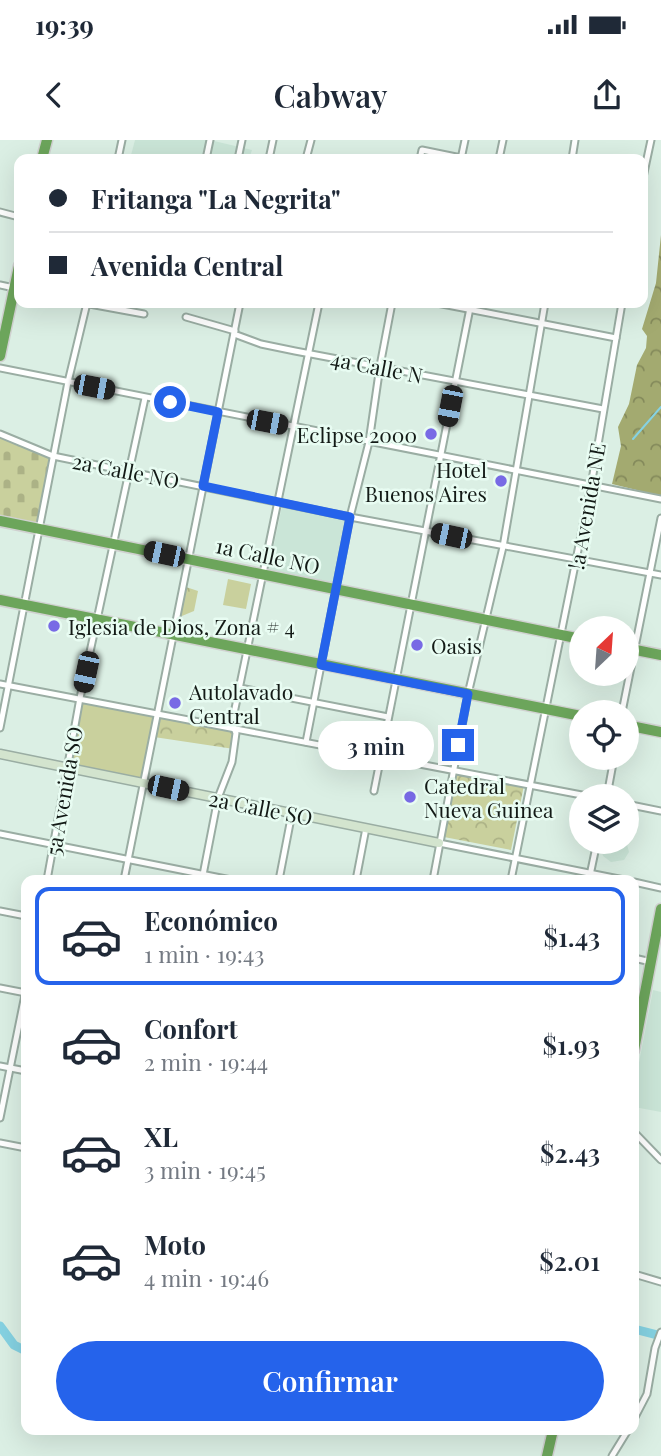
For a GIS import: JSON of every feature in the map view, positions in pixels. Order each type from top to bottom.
[{"type":"highway","points":[[0,356],[14,301]]},
{"type":"highway","name":"1a Calle NO","points":[[0,521],[569,637]]},
{"type":"highway","points":[[0,600],[569,714]]},
{"type":"highway","points":[[639,651],[661,655]]},
{"type":"highway","points":[[639,728],[661,732]]},
{"type":"highway","points":[[639,1019],[661,909]]},
{"type":"highway","points":[[547,1456],[552,1435]]},
{"type":"street","points":[[422,154],[422,150],[440,154]]},
{"type":"street","points":[[0,728],[85,308]]},
{"type":"street","points":[[112,308],[144,314]]},
{"type":"street","points":[[125,875],[239,308]]},
{"type":"street","points":[[203,875],[218,798],[232,762],[236,733],[233,728],[240,688],[318,308]]},
{"type":"street","points":[[306,742],[350,517],[369,442],[391,308]]},
{"type":"street","points":[[460,308],[616,338]]},
{"type":"street","points":[[434,875],[468,694],[503,547],[544,308]]},
{"type":"street","name":"!a Avenida NE","points":[[512,875],[591,486],[621,308]]},
{"type":"street","points":[[374,791],[469,310]]},
{"type":"street","name":"4a Calle N","points":[[186,317],[234,332],[261,344],[603,409]]},
{"type":"street","points":[[0,368],[661,499]]},
{"type":"street","name":"5a Avenida SO","points":[[48,875],[80,698],[145,398]]},
{"type":"street","name":"2a Calle NO","points":[[0,434],[53,456],[503,547],[661,575]]},
{"type":"street","points":[[639,617],[661,518]]},
{"type":"street","points":[[0,684],[569,793]]},
{"type":"street","points":[[240,688],[388,717]]},
{"type":"street","name":"2a Calle SO","points":[[0,754],[439,843]]},
{"type":"street","points":[[639,807],[661,811]]},
{"type":"street","points":[[280,875],[292,813]]},
{"type":"street","points":[[357,875],[366,828]]},
{"type":"street","points":[[0,834],[194,875]]},
{"type":"street","points":[[439,843],[582,875]]},
{"type":"street","points":[[590,875],[595,854]]},
{"type":"street","points":[[639,883],[661,888]]},
{"type":"street","points":[[0,911],[21,915]]},
{"type":"street","points":[[639,959],[651,961]]},
{"type":"street","points":[[0,988],[21,991]]},
{"type":"street","points":[[0,1118],[21,1016]]},
{"type":"street","points":[[0,1066],[21,1070]]},
{"type":"street","points":[[639,1137],[661,1160]]},
{"type":"street","points":[[0,1143],[21,1147]]},
{"type":"street","points":[[639,1275],[661,1282]]},
{"type":"street","points":[[639,1409],[647,1394],[655,1348],[661,1332]]},
{"type":"street","points":[[612,1456],[625,1435]]},
{"type":"shaded area","points":[[135,140],[210,140],[252,150],[251,154],[131,154]]},
{"type":"shaded area","points":[[282,506],[348,520],[335,586],[268,573]]},
{"type":"shaded area","points":[[628,854],[624,860],[611,862],[603,856]]},
{"type":"shaded area","points":[[653,990],[661,992],[661,1112],[639,1108],[639,1062]]},
{"type":"green space","points":[[661,235],[661,496],[612,484],[621,446],[618,427],[629,404],[637,365],[646,348],[647,336],[642,329],[656,283]]},
{"type":"green space","points":[[0,438],[47,455],[50,459],[37,524],[0,517]]},
{"type":"green space","points":[[228,579],[251,584],[246,609],[223,605]]},
{"type":"green space","points":[[183,586],[198,591],[194,611],[177,618]]},
{"type":"green space","points":[[83,700],[154,714],[141,780],[70,766]]},
{"type":"green space","points":[[159,715],[230,729],[233,732],[234,749],[154,737]]},
{"type":"green space","points":[[457,772],[524,785],[511,850],[444,837]]},
{"type":"waterway","points":[[633,439],[661,407]]},
{"type":"waterway","points":[[0,1326],[14,1345],[21,1348]]},
{"type":"waterway","points":[[639,1330],[661,1336]]},
{"type":"place","name":"Eclipse 2000","points":[[431,434]]},
{"type":"place","name":"Hotel Buenos Aires","points":[[501,481]]},
{"type":"place","name":"Iglesia de Dios, Zona # 4","points":[[54,626]]},
{"type":"place","name":"Oasis","points":[[417,645]]},
{"type":"place","name":"Autolavado Central","points":[[175,703]]},
{"type":"place","name":"Catedral Nueva Guinea","points":[[410,797]]},
{"type":"route","points":[[170,402],[218,412],[203,486],[350,517],[321,665],[468,694],[458,745]]}]
